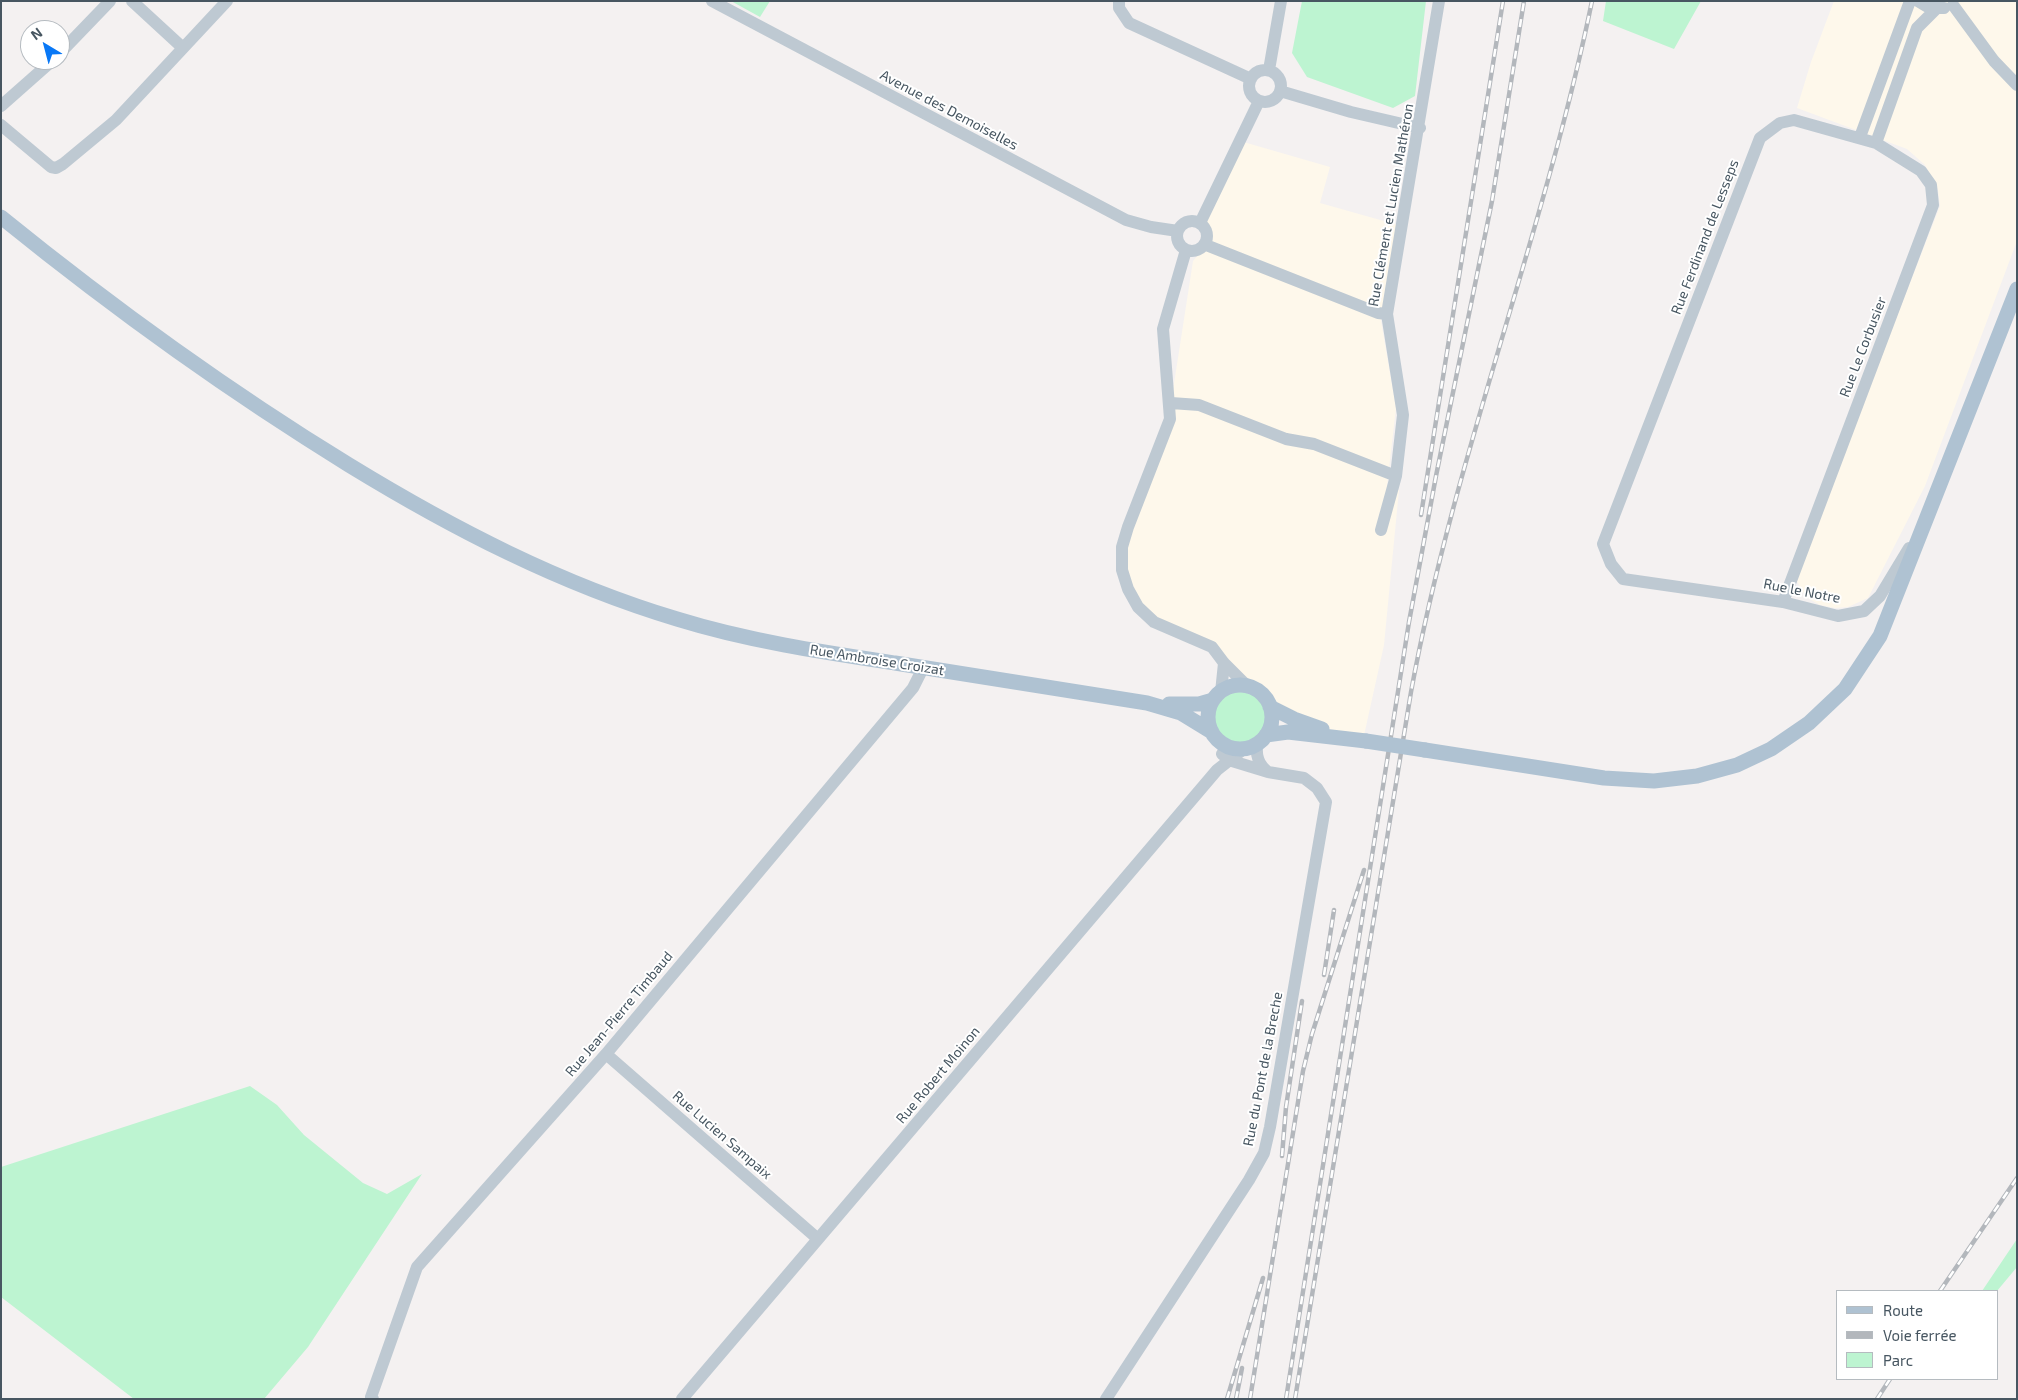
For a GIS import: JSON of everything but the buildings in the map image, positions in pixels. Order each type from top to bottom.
[{"type":"main road","name":"Rue Ambroise Croizat","points":[[1,217],[162,342],[320,447],[401,496],[479,538],[555,575],[612,598],[678,620],[745,637],[923,668],[1147,703]]},
{"type":"main road","points":[[1147,703],[1181,713],[1221,747],[1235,748],[1288,732],[1349,738],[1587,776],[1642,782],[1697,776],[1751,759],[1782,743],[1810,723],[1835,701],[1855,676],[1880,636],[2017,289]]},
{"type":"main road","points":[[2006,315],[2017,298]]},
{"type":"main road","points":[[1147,703],[1192,705],[1217,696],[1236,686],[1247,686],[1261,694],[1270,707],[1306,724],[1349,738]]},
{"type":"main road","points":[[1217,696],[1208,718],[1221,747]]},
{"type":"main road","points":[[1256,742],[1271,721],[1270,707]]},
{"type":"street","points":[[70,43],[110,1]]},
{"type":"street","points":[[132,1],[183,48]]},
{"type":"street","points":[[1,125],[45,163],[56,168],[116,120],[227,1]]},
{"type":"street","name":"Avenue des Demoiselles","points":[[712,1],[1126,220],[1151,227],[1178,231]]},
{"type":"street","points":[[1119,1],[1119,8],[1129,23],[1251,79]]},
{"type":"street","points":[[1269,70],[1281,1]]},
{"type":"street","name":"Rue Clément et Lucien Mathéron","points":[[1381,530],[1396,476],[1403,415],[1387,314],[1440,1]]},
{"type":"street","points":[[1860,137],[1910,1]]},
{"type":"street","points":[[1918,1],[1937,8]]},
{"type":"street","points":[[1876,143],[1917,28],[1937,8],[1955,3],[1994,60],[2017,85]]},
{"type":"street","points":[[1978,36],[2017,72]]},
{"type":"street","points":[[1886,66],[1901,72]]},
{"type":"street","points":[[1,106],[42,70]]},
{"type":"street","points":[[1259,101],[1249,89],[1251,79],[1258,72],[1269,70],[1277,76],[1280,91]]},
{"type":"street","points":[[1259,101],[1270,101],[1280,91]]},
{"type":"street","points":[[1280,91],[1351,112],[1420,128]]},
{"type":"street","points":[[1200,223],[1259,101]]},
{"type":"street","name":"Rue Ferdinand de Lesseps","points":[[1623,579],[1611,564],[1603,544],[1760,138],[1780,123],[1794,120],[1860,137]]},
{"type":"street","name":"Rue Le Corbusier","points":[[1783,602],[1932,205],[1931,185],[1921,171],[1876,143],[1860,137]]},
{"type":"street","points":[[1206,245],[1207,230],[1200,223],[1190,222],[1178,231],[1178,244],[1186,250],[1196,250],[1206,245],[1378,313],[1387,314]]},
{"type":"street","points":[[1186,250],[1163,329],[1164,353],[1171,403],[1170,419],[1122,547],[1122,570],[1128,589],[1143,612],[1154,622],[1212,647],[1224,663],[1247,686]]},
{"type":"street","points":[[1171,403],[1199,405],[1286,438],[1314,444],[1396,476]]},
{"type":"street","name":"Rue le Notre","points":[[1623,579],[1783,602],[1838,616],[1864,611],[1880,596],[1928,518]]},
{"type":"street","points":[[1217,696],[1224,663]]},
{"type":"street","name":"Rue Jean-Pierre Timbaud","points":[[372,1398],[417,1267],[606,1054],[913,688],[923,668]]},
{"type":"street","points":[[1256,742],[1257,756],[1262,767],[1268,772]]},
{"type":"street","name":"Rue Robert Moinon","points":[[682,1399],[1217,770],[1221,747],[1256,742]]},
{"type":"street","name":"Rue du Pont de la Breche","points":[[1106,1399],[1249,1180],[1264,1153],[1267,1139],[1326,802],[1317,788],[1304,778],[1268,772],[1221,747]]},
{"type":"street","name":"Rue Lucien Sampaix","points":[[606,1054],[818,1239]]},
{"type":"shaded area","points":[[1834,1],[2017,1],[2017,241],[1925,486],[1868,598],[1848,607],[1835,608],[1820,605],[1806,597],[1795,578],[1940,206],[1938,190],[1925,165],[1907,149],[1797,108],[1811,62]]},
{"type":"shaded area","points":[[1240,141],[1330,167],[1320,203],[1398,225],[1381,321],[1396,408],[1387,486],[1399,490],[1384,645],[1363,740],[1349,738],[1270,707],[1256,690],[1247,686],[1212,647],[1154,622],[1128,589],[1128,527],[1171,403],[1193,261],[1206,245],[1208,235],[1204,226]]},
{"type":"green space","points":[[731,1],[770,1],[760,17]]},
{"type":"green space","points":[[1302,1],[1426,1],[1415,96],[1393,108],[1307,77],[1292,53]]},
{"type":"green space","points":[[1606,1],[1701,1],[1674,49],[1603,21]]},
{"type":"green space","points":[[1240,692],[1250,694],[1259,700],[1265,709],[1267,719],[1265,729],[1259,738],[1250,744],[1240,746],[1230,744],[1221,738],[1215,729],[1213,719],[1215,709],[1221,700],[1230,694]]},
{"type":"green space","points":[[250,1086],[277,1105],[304,1135],[363,1183],[387,1194],[422,1174],[308,1347],[264,1399],[134,1399],[1,1297],[1,1167]]},
{"type":"green space","points":[[2017,1239],[2017,1267],[1998,1290],[1983,1290]]},
{"type":"railway","points":[[1421,515],[1503,1]]},
{"type":"railway","points":[[1286,1399],[1409,622],[1436,476],[1492,201],[1524,1]]},
{"type":"railway","points":[[1295,1399],[1411,692],[1429,604],[1475,432],[1550,175],[1592,1]]},
{"type":"railway","points":[[1250,1399],[1303,1071],[1312,1034],[1364,870]]},
{"type":"railway","points":[[1324,975],[1334,910]]},
{"type":"railway","points":[[1282,1156],[1286,1107],[1302,1001]]},
{"type":"railway","points":[[1941,1290],[2017,1178]]},
{"type":"railway","points":[[1227,1399],[1263,1278]]},
{"type":"railway","points":[[1236,1399],[1242,1368]]},
{"type":"railway","points":[[1877,1399],[1889,1380]]}]
